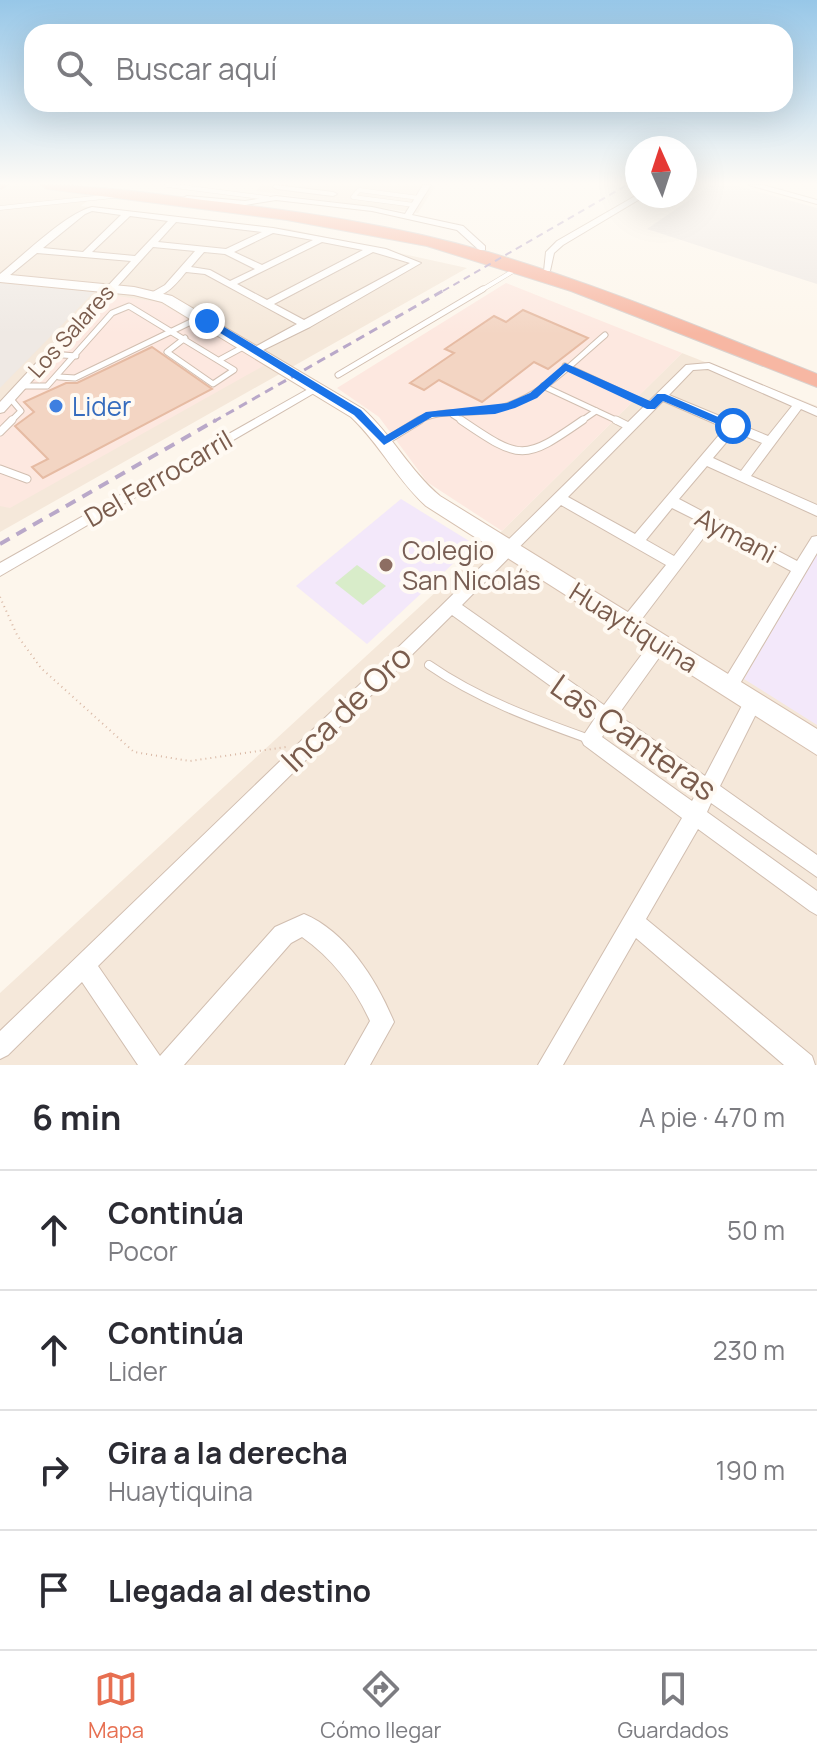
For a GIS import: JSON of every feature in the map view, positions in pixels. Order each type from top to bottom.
[{"type":"highway","points":[[397,235],[520,267],[817,381]]},
{"type":"highway","points":[[422,235],[482,248],[547,269],[817,371]]},
{"type":"street","points":[[1,278],[55,235]]},
{"type":"street","points":[[84,255],[105,235]]},
{"type":"street","name":"Los Salares","points":[[0,409],[160,235]]},
{"type":"street","points":[[227,252],[263,235]]},
{"type":"street","points":[[252,348],[306,325],[417,266],[413,261],[372,249],[299,235]]},
{"type":"street","points":[[467,235],[482,248]]},
{"type":"street","points":[[547,269],[550,252],[574,235]]},
{"type":"street","points":[[231,284],[322,239]]},
{"type":"street","points":[[151,244],[227,252],[263,269]]},
{"type":"street","points":[[154,295],[168,287],[202,249]]},
{"type":"street","points":[[267,304],[372,249]]},
{"type":"street","points":[[35,250],[137,259]]},
{"type":"street","points":[[184,269],[207,272],[306,325]]},
{"type":"street","name":"Huaytiquina","points":[[1,278],[154,295],[202,317],[357,413],[384,442],[411,482],[425,495],[817,743]]},
{"type":"street","name":"Inca de Oro","points":[[0,1047],[452,606],[690,367],[709,366],[799,404]]},
{"type":"street","name":"Del Ferrocarril","points":[[0,570],[317,387]]},
{"type":"street","points":[[656,401],[733,426],[770,442]]},
{"type":"street","points":[[743,477],[799,404],[817,412]]},
{"type":"street","points":[[637,541],[733,426]]},
{"type":"street","points":[[705,460],[817,511]]},
{"type":"street","name":"Aymani","points":[[560,498],[676,564]]},
{"type":"street","name":"Aymani","points":[[671,501],[800,569]]},
{"type":"street","points":[[629,623],[709,521]]},
{"type":"street","points":[[729,687],[817,542]]},
{"type":"street","name":"Las Canteras","points":[[452,606],[817,867]]},
{"type":"street","points":[[590,739],[660,643]]},
{"type":"street","points":[[550,1065],[695,815],[706,788],[753,702]]},
{"type":"street","name":"Las Canteras","points":[[590,739],[817,904]]},
{"type":"street","points":[[634,923],[803,1065]]},
{"type":"street","points":[[168,1065],[283,935],[304,925],[321,936],[372,996],[382,1022],[357,1065]]},
{"type":"street","points":[[84,965],[152,1065]]},
{"type":"lane","points":[[338,375],[520,267]]},
{"type":"lane","points":[[22,386],[47,386],[59,377],[112,313],[129,306],[173,331],[185,338],[221,359],[234,370],[213,384],[167,352],[185,338]]},
{"type":"lane","points":[[59,377],[75,378],[202,317]]},
{"type":"lane","points":[[384,442],[427,415],[511,406],[533,396],[605,335]]},
{"type":"lane","points":[[221,359],[252,348]]},
{"type":"lane","points":[[51,354],[76,356]]},
{"type":"lane","points":[[565,366],[656,401]]},
{"type":"lane","points":[[543,386],[630,427]]},
{"type":"lane","points":[[0,432],[21,411],[10,398]]},
{"type":"lane","points":[[452,414],[504,447],[530,452],[540,450],[596,411]]},
{"type":"lane","points":[[0,469],[27,479]]},
{"type":"lane","points":[[429,665],[455,683],[523,716],[590,739]]},
{"type":"path","points":[[0,597],[9,626],[49,678],[132,752],[179,760],[234,757],[311,742]]},
{"type":"shaded area","points":[[0,235],[315,235],[467,268],[0,532]]},
{"type":"shaded area","points":[[665,235],[817,235],[817,284]]},
{"type":"shaded area","points":[[0,283],[94,292],[0,388]]},
{"type":"shaded area","points":[[506,283],[682,353],[502,531],[427,482],[379,417],[337,388]]},
{"type":"shaded area","points":[[117,296],[159,302],[265,365],[10,508],[0,506],[0,412],[104,302]]},
{"type":"shaded area","points":[[682,353],[817,406],[817,1065],[0,1065],[0,993],[502,531]]},
{"type":"shaded area","name":"Colegio San Nicolás","points":[[401,499],[474,544],[367,644],[296,586]]},
{"type":"shaded area","points":[[817,554],[817,725],[744,679]]},
{"type":"green space","points":[[357,565],[386,586],[363,605],[335,583]]},
{"type":"building","points":[[523,310],[588,338],[548,369],[534,362],[482,402],[439,380],[424,390],[410,383],[454,353],[445,349],[494,316],[506,322]]},
{"type":"building","points":[[152,347],[212,389],[43,478],[32,467],[48,459],[15,426],[34,412],[24,402],[66,383],[77,383]]},
{"type":"railway","points":[[443,291],[541,235]]},
{"type":"railway","points":[[213,422],[446,289]]},
{"type":"railway","points":[[0,544],[216,420]]},
{"type":"place","name":"Lider","points":[[56,406]]},
{"type":"place","name":"Colegio San Nicolás","points":[[386,565]]},
{"type":"route","points":[[207,321],[357,413],[373,426],[384,442],[430,414],[495,410],[511,406],[533,396],[565,366],[651,406],[661,396],[733,426]]}]
